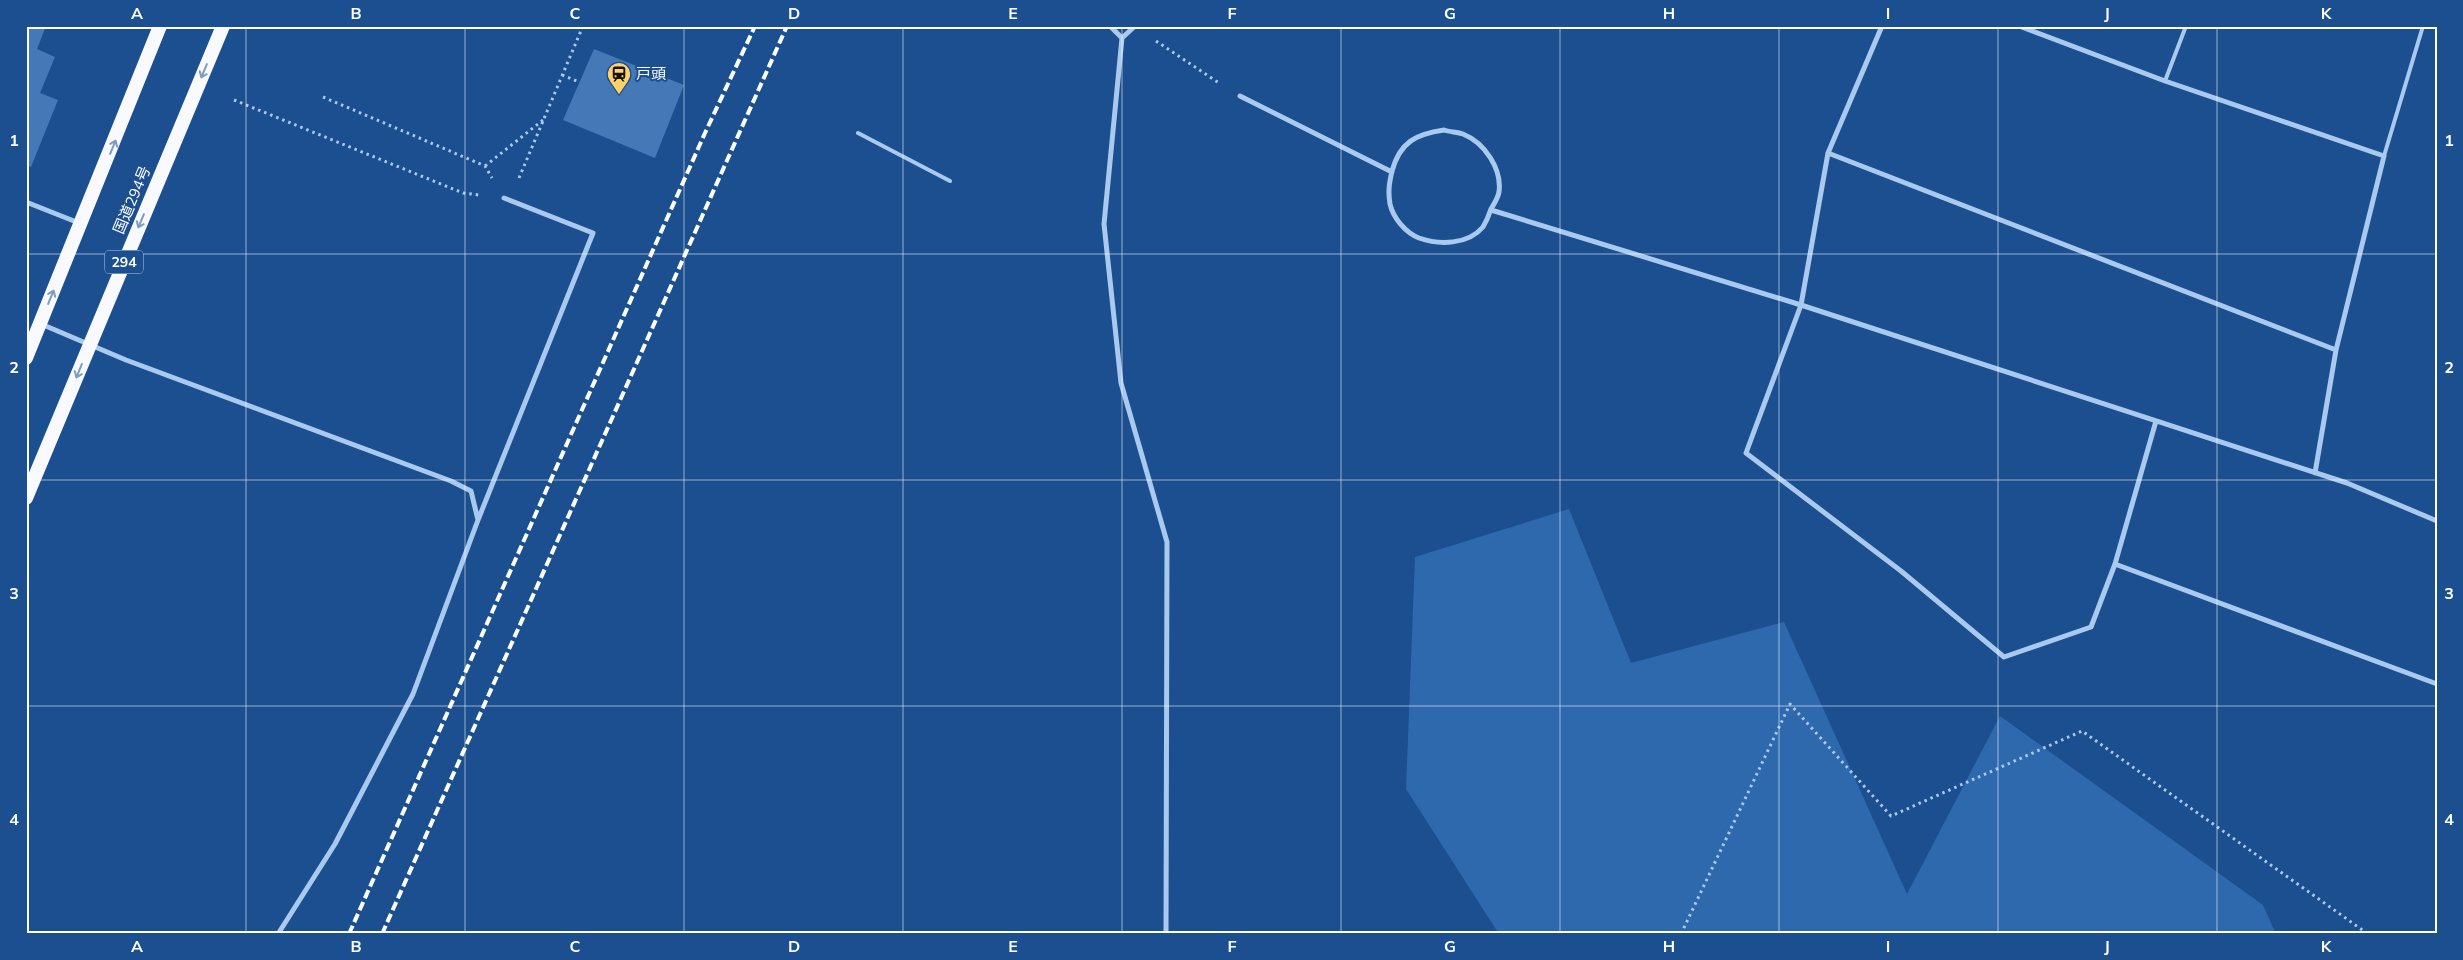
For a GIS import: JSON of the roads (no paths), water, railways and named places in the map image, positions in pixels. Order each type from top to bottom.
[{"type":"highway","points":[[26,358],[160,26]]},
{"type":"highway","name":"国道294号","points":[[26,498],[223,26]]},
{"type":"street","points":[[1110,26],[1122,38]]},
{"type":"street","points":[[1135,26],[1122,38],[1104,224],[1121,383],[1167,542],[1166,934]]},
{"type":"street","points":[[1882,26],[1828,154],[1801,305],[1746,453],[1901,571],[2004,657],[2091,627],[2115,564],[2156,421]]},
{"type":"street","points":[[2019,26],[2165,81],[2384,156],[2336,350],[2315,473]]},
{"type":"street","points":[[1240,96],[1392,172]]},
{"type":"street","points":[[1444,130],[1463,134],[1478,144],[1491,158],[1498,175],[1499,194],[1491,210],[1483,227],[1468,237],[1451,243],[1432,243],[1415,236],[1400,224],[1391,208],[1387,190],[1396,155],[1410,141],[1426,133],[1444,130]]},
{"type":"street","points":[[1828,154],[2336,350]]},
{"type":"street","points":[[278,934],[335,844],[413,694],[478,520],[593,233],[504,198]]},
{"type":"street","points":[[26,202],[81,224]]},
{"type":"street","points":[[1491,210],[1801,305],[2347,483],[2437,521]]},
{"type":"street","points":[[40,324],[89,345],[451,481],[471,491],[478,520]]},
{"type":"street","points":[[2115,564],[2437,684]]},
{"type":"lane","points":[[2165,81],[2186,26]]},
{"type":"lane","points":[[2384,156],[2423,26]]},
{"type":"lane","points":[[858,133],[950,181]]},
{"type":"railway","points":[[349,934],[705,133],[755,26]]},
{"type":"railway","points":[[382,934],[787,26]]},
{"type":"place","name":"戸頭","points":[[619,95]]}]
